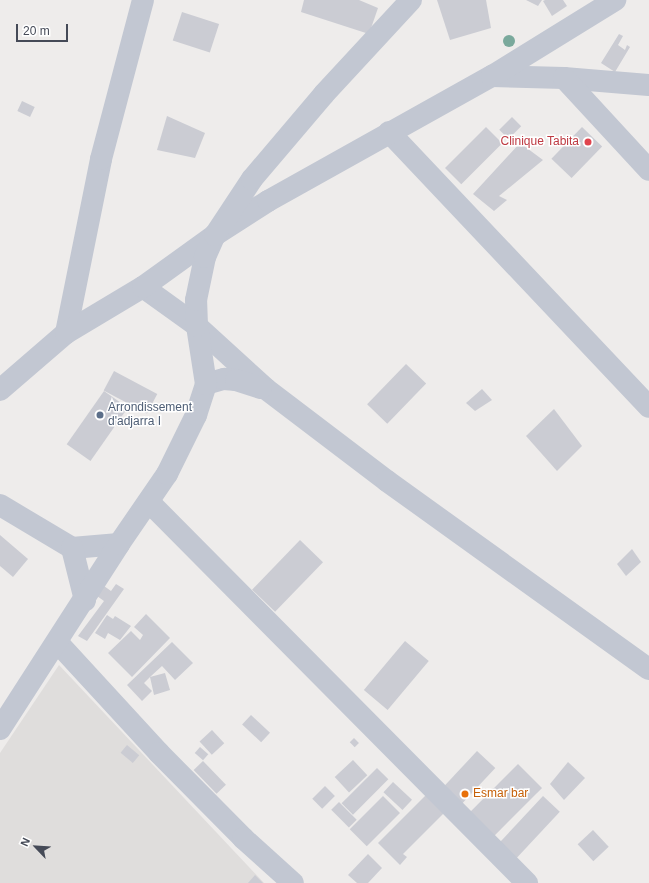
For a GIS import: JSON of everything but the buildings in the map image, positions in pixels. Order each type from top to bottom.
[{"type":"street","points":[[66,333],[101,159],[143,0]]},
{"type":"street","points":[[0,729],[85,600],[119,544],[149,502],[182,446],[196,415],[206,384],[197,326],[196,300],[205,256],[215,235],[252,179],[324,94],[411,0]]},
{"type":"street","points":[[5,378],[66,333],[143,287],[215,235],[268,201],[389,132],[492,76],[615,0]]},
{"type":"street","points":[[492,76],[564,78],[649,85]]},
{"type":"street","points":[[564,78],[649,170]]},
{"type":"street","points":[[389,132],[649,407]]},
{"type":"street","points":[[143,287],[197,326],[266,389],[386,481],[649,669]]},
{"type":"street","points":[[206,384],[224,379],[236,380],[266,389]]},
{"type":"street","points":[[149,502],[527,883]]},
{"type":"street","points":[[0,505],[72,548],[119,544]]},
{"type":"street","points":[[72,548],[85,600]]},
{"type":"street","points":[[57,642],[159,753],[243,838],[293,883]]},
{"type":"shaded area","points":[[59,665],[264,883],[0,883],[0,753]]},
{"type":"place","name":"Clinique Tabita","points":[[588,142]]},
{"type":"place","name":"Arrondissement d'adjarra I","points":[[100,415]]},
{"type":"place","name":"Esmar bar","points":[[465,794]]}]
